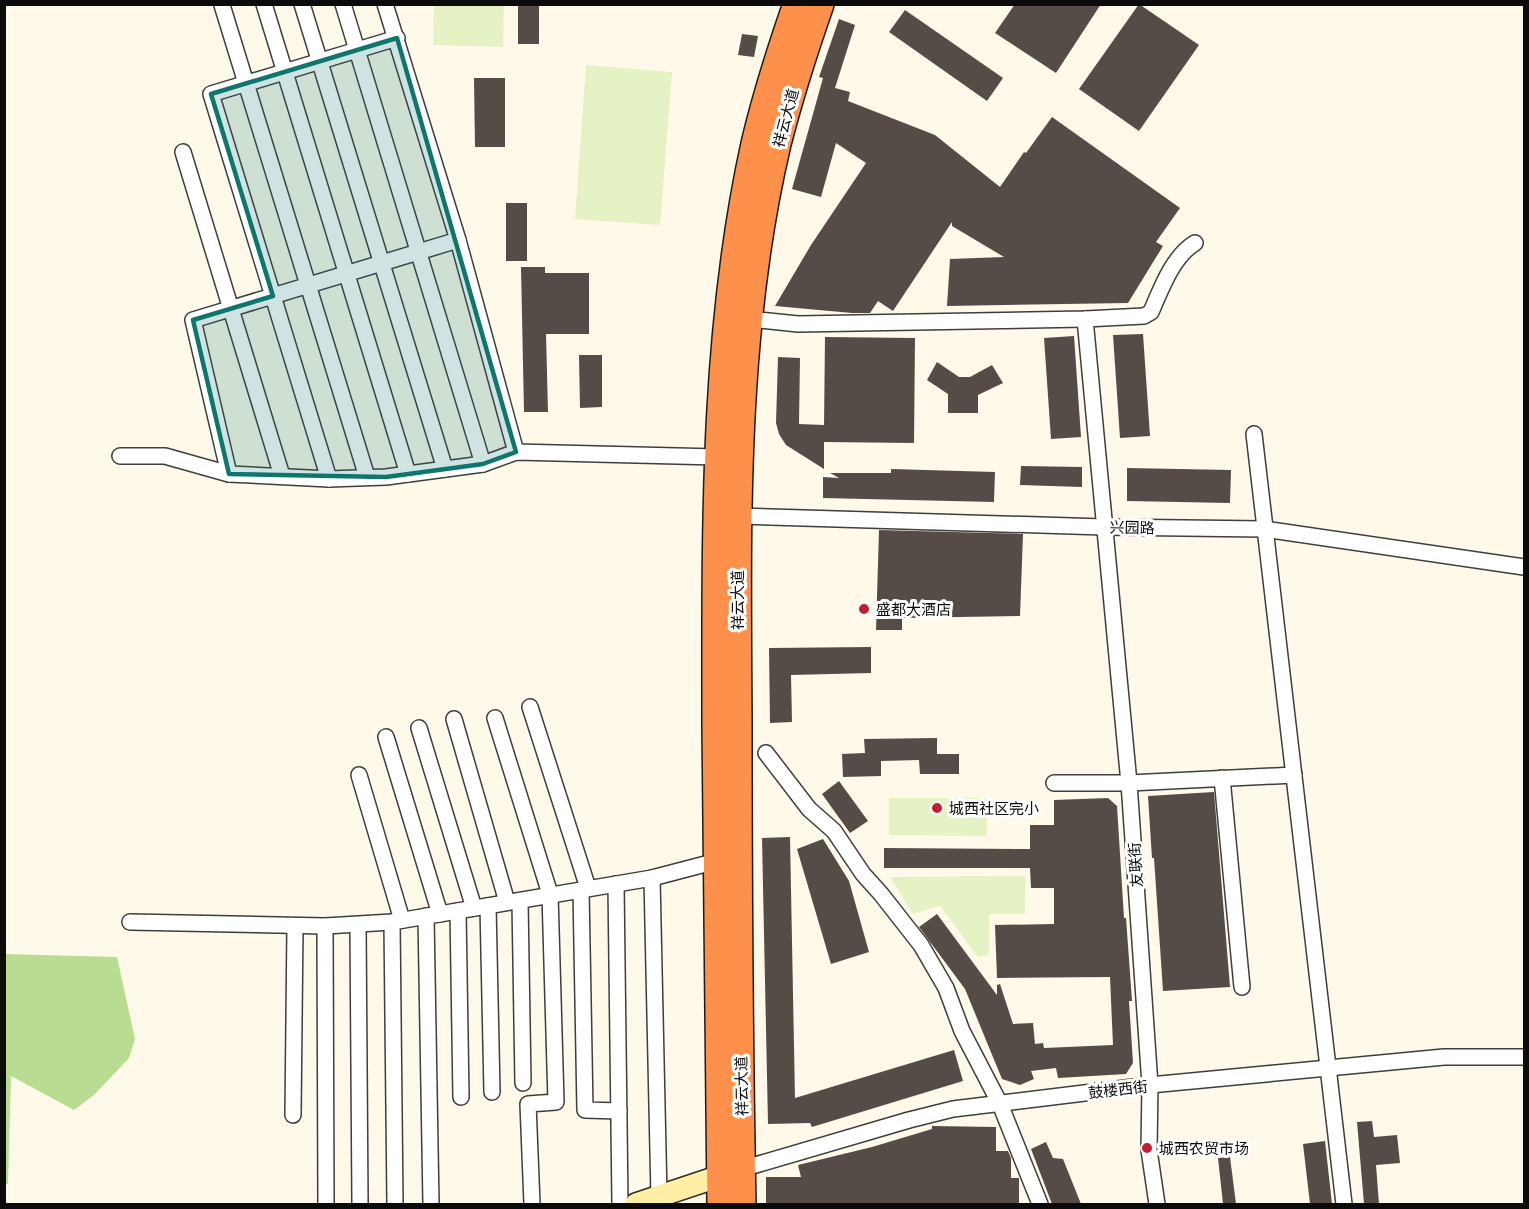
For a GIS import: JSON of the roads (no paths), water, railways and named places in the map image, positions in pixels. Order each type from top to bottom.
[{"type":"highway","name":"祥云大道","points":[[742,1204],[731,1173],[717,861],[717,457],[729,304],[750,171],[764,110],[797,4]]},
{"type":"highway","name":"祥云大道","points":[[721,1204],[731,1173],[738,516],[741,416],[749,319],[762,222],[777,146],[803,53],[820,4]]},
{"type":"street","points":[[222,4],[367,477]]},
{"type":"street","points":[[264,4],[408,474]]},
{"type":"street","points":[[302,4],[444,469]]},
{"type":"street","points":[[343,4],[483,464]]},
{"type":"street","points":[[385,4],[458,240],[516,452]]},
{"type":"street","points":[[329,479],[211,94],[397,39]]},
{"type":"street","points":[[183,152],[282,476]]},
{"type":"street","points":[[229,474],[193,320],[458,240]]},
{"type":"street","points":[[749,319],[798,324],[1144,316],[1151,312],[1176,262],[1186,248],[1195,243]]},
{"type":"street","name":"友联街","points":[[1085,319],[1129,783],[1150,1085],[1149,1150],[1156,1204]]},
{"type":"street","points":[[1254,434],[1344,1204]]},
{"type":"street","points":[[120,456],[165,456],[229,474],[329,479],[386,477],[483,464],[516,452],[717,457]]},
{"type":"street","name":"兴园路","points":[[738,516],[1104,527],[1264,529],[1524,567]]},
{"type":"street","points":[[530,707],[584,889],[585,1110],[619,1111]]},
{"type":"street","points":[[454,718],[514,901],[523,1083]]},
{"type":"street","points":[[495,718],[550,894],[556,1102],[528,1104],[532,1204]]},
{"type":"street","points":[[419,728],[474,908],[492,1092]]},
{"type":"street","points":[[386,737],[433,915],[431,1204]]},
{"type":"street","points":[[766,753],[809,809],[834,831],[863,874],[921,945],[946,988],[962,1031],[1000,1104],[1040,1204]]},
{"type":"street","points":[[1054,783],[1129,783],[1294,775]]},
{"type":"street","points":[[359,776],[397,921],[395,1204]]},
{"type":"street","points":[[1222,778],[1242,987]]},
{"type":"street","points":[[130,922],[325,926],[397,921],[652,878],[717,861]]},
{"type":"street","points":[[652,878],[659,1197]]},
{"type":"street","points":[[616,884],[620,1204]]},
{"type":"street","points":[[461,1097],[474,908]]},
{"type":"street","points":[[358,925],[360,1204]]},
{"type":"street","points":[[293,1115],[295,926]]},
{"type":"street","points":[[325,926],[326,1204]]},
{"type":"street","name":"鼓楼西街","points":[[731,1173],[953,1109],[1150,1085],[1444,1057],[1524,1057]]},
{"type":"street","points":[[636,1204],[731,1173]]},
{"type":"place","name":"盛都大酒店","points":[[864,609]]},
{"type":"place","name":"城西社区完小","points":[[937,808]]},
{"type":"place","name":"城西农贸市场","points":[[1147,1148]]}]
